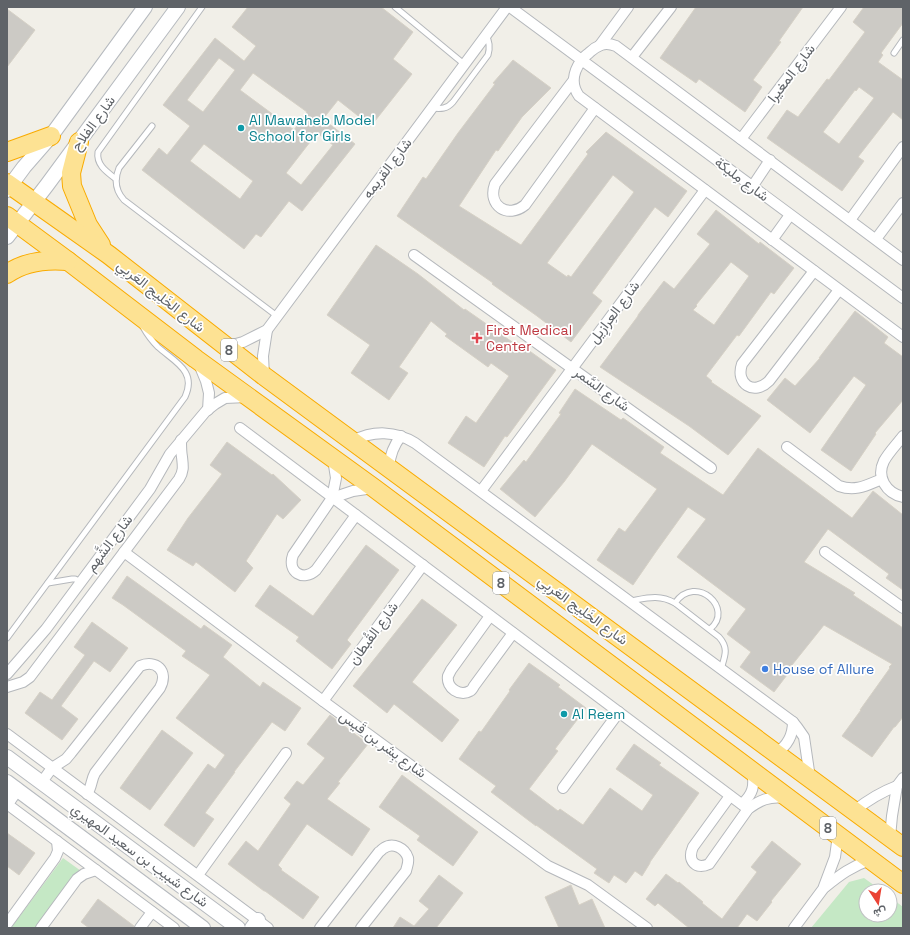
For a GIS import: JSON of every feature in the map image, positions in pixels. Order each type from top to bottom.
[{"type":"highway","points":[[7,152],[51,136]]},
{"type":"highway","points":[[79,142],[72,173],[72,186],[88,225],[109,255]]},
{"type":"highway","name":"شارع الخَلِيج العَربِي","points":[[8,186],[34,202],[109,255],[264,376],[897,842]]},
{"type":"highway","name":"شارع الخَلِيج العَربِي","points":[[11,226],[68,261],[196,359],[374,488],[903,884]]},
{"type":"highway","points":[[7,274],[22,266],[43,260],[68,261]]},
{"type":"street","name":"شارع الفلاح","points":[[8,186],[51,136],[145,7]]},
{"type":"street","name":"شارع الفلاح","points":[[11,226],[34,202],[178,7]]},
{"type":"street","name":"شارع القريمه","points":[[264,376],[263,356],[267,330],[507,7]]},
{"type":"street","name":"شارع مِليكة","points":[[510,7],[903,298]]},
{"type":"street","points":[[595,108],[525,205],[521,208],[510,211],[499,207],[493,198],[493,189],[495,184],[573,80],[581,60],[600,45],[628,7]]},
{"type":"street","points":[[632,57],[671,7]]},
{"type":"street","name":"شارع المغيرا","points":[[741,139],[841,7]]},
{"type":"street","points":[[600,45],[610,44],[616,46],[632,57],[903,260]]},
{"type":"street","points":[[573,80],[576,92],[579,96],[903,337]]},
{"type":"street","points":[[850,220],[903,147]]},
{"type":"street","points":[[752,187],[770,160]]},
{"type":"street","name":"شارع العِرازِيل","points":[[481,491],[705,190]]},
{"type":"street","points":[[876,240],[903,203]]},
{"type":"street","points":[[772,240],[790,215]]},
{"type":"street","name":"شارع السَّمر","points":[[414,255],[712,468]]},
{"type":"street","points":[[814,271],[742,364],[740,374],[741,378],[748,386],[757,388],[769,381],[839,290]]},
{"type":"street","name":"شارع القريمه","points":[[226,346],[243,342],[267,330]]},
{"type":"street","points":[[196,359],[208,387],[208,410]]},
{"type":"street","name":"شارع الشَّهم","points":[[7,674],[46,629],[81,582],[150,489],[166,460],[181,440],[215,404],[225,398],[249,397]]},
{"type":"street","points":[[240,428],[745,807]]},
{"type":"street","points":[[353,441],[359,437],[373,433],[400,436],[415,443],[481,491],[793,722],[804,737],[810,778]]},
{"type":"street","points":[[389,468],[391,454],[400,436]]},
{"type":"street","points":[[903,436],[884,461],[882,467],[882,478],[884,484],[892,493],[903,497]]},
{"type":"street","points":[[7,674],[7,678],[12,684],[11,686],[23,682],[30,677],[179,479],[183,472],[181,440]]},
{"type":"street","points":[[787,447],[839,486],[847,489],[862,487],[882,478]]},
{"type":"street","points":[[166,460],[170,459],[176,461],[183,472]]},
{"type":"street","points":[[333,459],[336,478],[332,498],[293,555],[291,560],[295,572],[306,576],[312,574],[356,515]]},
{"type":"street","points":[[332,498],[353,491],[374,488]]},
{"type":"street","name":"شارع بِشر بن قَيس","points":[[124,552],[548,866],[588,885],[647,928]]},
{"type":"street","points":[[825,552],[903,608]]},
{"type":"street","name":"شارع القُبطان","points":[[324,701],[423,565]]},
{"type":"street","points":[[490,616],[451,670],[448,676],[448,683],[451,689],[463,693],[470,691],[513,633]]},
{"type":"street","name":"شارع شبيب بن سعيد المهيري","points":[[42,782],[52,768],[69,756],[140,666],[145,663],[151,663],[157,666],[162,670],[164,676],[160,688],[95,773],[87,794]]},
{"type":"street","points":[[563,788],[619,712]]},
{"type":"street","points":[[776,753],[781,750],[789,740],[793,728],[793,722]]},
{"type":"street","points":[[7,734],[198,876],[259,925]]},
{"type":"street","name":"شارع شبيب بن سعيد المهيري","points":[[198,876],[286,753]]},
{"type":"street","name":"شارع شبيب بن سعيد المهيري","points":[[7,757],[238,928]]},
{"type":"street","points":[[730,796],[690,852],[691,858],[698,866],[709,864],[745,807],[753,790],[754,780],[752,771]]},
{"type":"street","points":[[854,810],[871,798],[900,782]]},
{"type":"street","points":[[897,842],[893,810],[900,782]]},
{"type":"street","points":[[12,786],[7,803],[174,928]]},
{"type":"street","name":"شارع شبيب بن سعيد المهيري","points":[[12,786],[203,928]]},
{"type":"street","points":[[745,807],[766,798],[788,798]]},
{"type":"street","points":[[53,816],[65,800]]},
{"type":"street","points":[[794,928],[823,888],[835,857],[838,835]]},
{"type":"street","points":[[7,924],[57,855],[57,841]]},
{"type":"street","points":[[320,928],[379,852],[384,848],[398,846],[408,857],[406,871],[360,928]]},
{"type":"street","points":[[823,888],[850,868],[870,860]]},
{"type":"street","points":[[41,928],[78,879],[84,874],[96,870]]},
{"type":"street","points":[[140,928],[152,912]]},
{"type":"lane","points":[[116,180],[99,163],[98,152],[202,7]]},
{"type":"lane","points":[[395,7],[464,64]]},
{"type":"lane","points":[[432,108],[440,109],[450,104],[488,55],[489,43],[485,36]]},
{"type":"lane","points":[[894,53],[903,40]]},
{"type":"lane","points":[[152,126],[119,168],[116,180],[117,191],[124,200],[277,316]]},
{"type":"lane","points":[[7,638],[186,394],[188,381],[185,371],[157,346],[140,322],[137,313]]},
{"type":"lane","points":[[48,583],[72,579],[81,582]]},
{"type":"lane","points":[[675,603],[685,593],[697,592],[709,596],[718,611],[718,618],[714,626],[710,629]]},
{"type":"lane","points":[[629,601],[658,597],[675,603],[710,629],[724,644],[725,656],[722,669]]},
{"type":"green space","points":[[63,858],[81,871],[40,928],[11,928]]},
{"type":"green space","points":[[864,878],[871,883],[858,883],[858,923],[898,923],[898,903],[903,907],[903,928],[811,928],[849,882]]},
{"type":"building","name":"Al Mawaheb Model School for Girls","points":[[248,7],[381,7],[413,32],[393,59],[412,74],[371,126],[338,100],[323,119],[355,144],[302,211],[289,201],[261,237],[256,234],[244,249],[142,170],[159,148],[167,155],[190,126],[163,105],[215,38],[244,61],[256,46],[232,27]],"holes":[[[219,58],[235,70],[203,112],[187,100]],[[253,73],[307,112],[294,130],[240,90]],[[317,133],[333,145],[301,185],[286,173]],[[204,144],[253,181],[240,199],[190,161]]]},
{"type":"building","points":[[696,7],[803,7],[779,41],[781,42],[753,80],[762,87],[745,112],[699,79],[696,83],[660,58]]},
{"type":"building","points":[[864,7],[903,7],[903,23],[881,53],[883,55],[878,62],[903,80],[903,120],[893,112],[858,157],[864,161],[842,191],[767,138],[787,110],[798,117],[827,79],[829,80],[865,32],[853,22]],"holes":[[[859,87],[874,98],[839,144],[823,132],[855,90],[856,91]]]},
{"type":"building","points":[[7,9],[35,30],[7,67]]},
{"type":"building","points":[[513,60],[551,88],[522,117],[498,151],[496,150],[459,206],[521,245],[588,154],[586,152],[606,132],[687,191],[668,217],[655,207],[592,293],[602,301],[571,342],[492,284],[493,283],[397,216],[423,177],[426,179],[495,84],[493,83]],"holes":[[[613,175],[634,192],[571,277],[568,275],[567,277],[547,263]]]},
{"type":"building","points":[[716,210],[759,244],[760,242],[794,268],[774,294],[771,292],[739,336],[737,335],[706,376],[712,381],[711,382],[761,416],[728,455],[689,426],[600,367],[664,281],[674,289],[710,244],[697,234]],"holes":[[[731,262],[749,276],[714,325],[693,310]]]},
{"type":"building","points":[[376,245],[418,274],[464,310],[465,309],[515,344],[517,342],[556,370],[507,437],[505,436],[484,467],[448,443],[466,416],[476,423],[509,376],[491,363],[488,367],[445,336],[447,334],[431,321],[399,367],[408,373],[389,400],[351,373],[370,345],[327,315]]},
{"type":"building","points":[[855,311],[888,337],[884,343],[903,357],[903,400],[875,433],[876,434],[851,471],[821,450],[866,385],[854,376],[810,433],[767,400],[785,378],[795,386],[820,358]]},
{"type":"building","points":[[575,389],[621,420],[623,418],[664,447],[660,453],[723,495],[758,448],[852,518],[873,491],[903,515],[903,590],[886,578],[889,574],[828,529],[804,562],[855,593],[853,595],[903,628],[903,717],[872,757],[842,736],[892,664],[824,625],[788,670],[790,671],[774,692],[740,667],[751,652],[727,634],[746,609],[677,557],[706,519],[688,507],[633,585],[597,560],[619,528],[625,532],[657,489],[592,444],[564,482],[535,517],[500,489],[524,460],[526,462],[561,414],[559,413]]},
{"type":"building","points":[[227,442],[272,475],[273,474],[301,500],[283,519],[277,514],[246,561],[253,568],[235,592],[196,562],[193,566],[167,550],[188,518],[222,474],[210,465]]},
{"type":"building","points":[[366,545],[399,570],[347,640],[351,644],[332,669],[296,641],[299,637],[255,606],[270,585],[313,616]]},
{"type":"building","points":[[127,576],[201,629],[204,625],[232,645],[223,657],[260,687],[263,682],[301,708],[285,731],[272,722],[205,813],[214,819],[194,847],[164,825],[208,764],[215,769],[225,755],[176,718],[210,675],[182,656],[186,651],[112,598]]},
{"type":"building","points":[[422,599],[457,625],[412,682],[459,720],[442,742],[394,704],[387,713],[353,686]]},
{"type":"building","points":[[92,622],[128,648],[110,672],[94,661],[61,706],[78,719],[62,740],[25,713],[40,692],[52,700],[85,655],[74,647]]},
{"type":"building","points":[[529,663],[560,685],[558,687],[586,708],[555,749],[558,751],[529,789],[558,811],[560,809],[583,825],[610,788],[642,811],[653,795],[616,769],[634,744],[661,763],[659,765],[699,793],[650,862],[642,876],[635,871],[626,883],[614,875],[609,883],[594,873],[597,869],[491,792],[496,786],[459,759],[479,731],[481,732]]},
{"type":"building","points":[[330,715],[368,744],[338,782],[340,783],[327,799],[370,829],[352,856],[307,824],[278,865],[282,869],[281,870],[319,897],[303,919],[228,864],[246,841],[258,851],[291,804],[284,798],[297,781],[303,785],[325,758],[307,744]]},
{"type":"building","points":[[162,730],[193,753],[150,810],[120,788]]},
{"type":"building","points":[[402,775],[478,832],[453,866],[417,840],[420,836],[379,807]]},
{"type":"building","points":[[7,833],[35,853],[19,875],[7,866]]},
{"type":"building","points":[[772,841],[801,864],[757,921],[747,914],[737,928],[689,928],[658,903],[655,906],[646,899],[666,874],[678,883],[679,882],[722,919],[757,872],[751,867]]},
{"type":"building","points":[[439,875],[463,893],[436,928],[393,928],[400,917],[414,926],[429,909],[419,901]]},
{"type":"building","points":[[571,885],[579,905],[592,899],[605,928],[559,928],[545,897]]},
{"type":"building","points":[[98,899],[134,926],[134,928],[89,928],[81,922]]},
{"type":"place","name":"Al Mawaheb Model School for Girls","points":[[241,128]]},
{"type":"place","name":"First Medical Center","points":[[477,338]]},
{"type":"place","name":"House of Allure","points":[[765,669]]},
{"type":"place","name":"Al Reem","points":[[564,714]]}]
